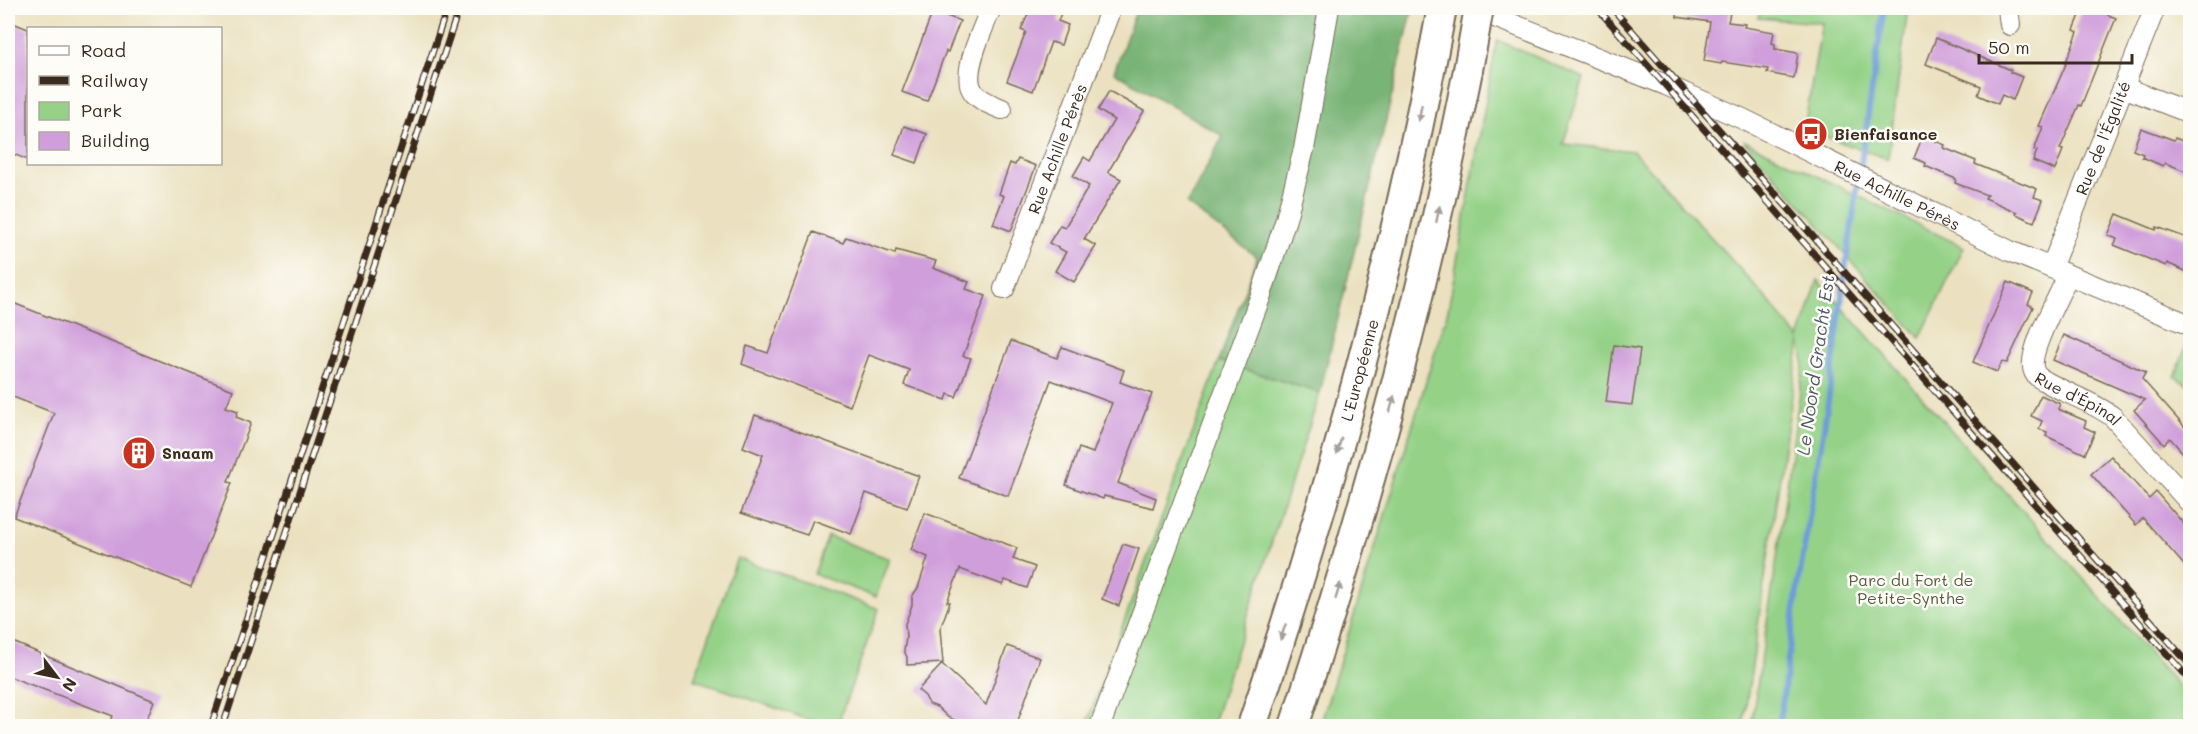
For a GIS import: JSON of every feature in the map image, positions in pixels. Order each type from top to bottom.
[{"type":"highway","name":"L'Européenne","points":[[1252,726],[1310,548],[1353,395],[1388,254],[1442,8]]},
{"type":"highway","points":[[1294,726],[1351,548],[1395,394],[1428,257],[1479,8]]},
{"type":"street","points":[[991,8],[973,55],[968,78],[970,86],[980,99],[1002,109]]},
{"type":"street","name":"Rue Achille Pérès","points":[[1004,289],[1111,8]]},
{"type":"street","points":[[1100,726],[1257,306],[1286,219],[1304,149],[1329,8]]},
{"type":"street","name":"Rue Achille Pérès","points":[[1472,8],[1768,130],[1980,237],[2190,325]]},
{"type":"street","name":"Rue de l'Égalité","points":[[2060,272],[2123,87],[2155,8]]},
{"type":"street","points":[[2123,87],[2190,113]]},
{"type":"street","name":"Rue d'Épinal","points":[[2060,272],[2034,350],[2032,365],[2034,372],[2043,381],[2100,408],[2113,417],[2190,503]]},
{"type":"green space","points":[[1137,8],[1413,8],[1320,393],[1219,361],[1257,257],[1187,204],[1223,136],[1114,72]]},
{"type":"green space","points":[[1761,8],[1908,8],[1888,159],[1804,129],[1822,23],[1758,18]]},
{"type":"green space","name":"Parc du Fort de Petite-Synthe","points":[[1497,40],[1584,78],[1563,144],[1633,151],[1767,299],[1799,339],[1818,280],[2190,699],[2190,726],[1751,726],[1804,361],[1800,341],[1743,726],[1320,726],[1448,310]]},
{"type":"green space","points":[[1743,140],[1964,247],[1920,338]]},
{"type":"green space","points":[[2188,342],[2190,343],[2190,386],[2175,377]]},
{"type":"green space","points":[[1219,361],[1320,393],[1212,726],[1086,726]]},
{"type":"green space","points":[[828,536],[890,559],[876,597],[814,574]]},
{"type":"green space","points":[[737,558],[879,609],[837,726],[826,726],[694,679]]},
{"type":"building","points":[[1031,8],[1063,8],[1058,21],[1068,25],[1061,45],[1051,42],[1033,91],[1007,81],[1026,32],[1021,30]]},
{"type":"building","points":[[1677,8],[1731,8],[1728,22],[1774,32],[1772,43],[1775,44],[1775,49],[1798,53],[1794,78],[1767,73],[1768,69],[1704,61],[1710,22],[1677,17]]},
{"type":"building","points":[[2083,8],[2111,8],[2108,15],[2116,18],[2081,106],[2079,105],[2060,149],[2063,150],[2055,170],[2033,161],[2037,151],[2034,150],[2043,127],[2039,126],[2078,32],[2074,30]]},
{"type":"building","points":[[933,11],[960,21],[927,101],[902,92]]},
{"type":"building","points":[[8,21],[27,29],[27,160],[8,152]]},
{"type":"building","points":[[1936,38],[2011,70],[2010,72],[2022,77],[2013,100],[2002,95],[1998,104],[1978,95],[1981,86],[1926,64]]},
{"type":"building","points":[[1109,91],[1144,111],[1108,172],[1121,179],[1084,239],[1096,246],[1074,282],[1055,271],[1066,252],[1049,243],[1060,225],[1065,227],[1089,186],[1073,176],[1084,157],[1090,161],[1114,120],[1098,110]]},
{"type":"building","points":[[904,126],[927,134],[917,163],[894,155]]},
{"type":"building","points":[[2141,128],[2190,144],[2190,173],[2165,163],[2163,166],[2142,157],[2143,154],[2133,150]]},
{"type":"building","points":[[1923,136],[1945,145],[1944,148],[1976,161],[1975,164],[2037,189],[2034,197],[2043,200],[2034,222],[1985,198],[1987,195],[1955,183],[1956,179],[1925,166],[1926,163],[1914,158]]},
{"type":"building","points":[[1018,159],[1036,166],[1011,231],[993,224],[1004,196],[999,194],[1010,163],[1015,165]]},
{"type":"building","points":[[2117,214],[2156,230],[2157,227],[2190,239],[2190,273],[2114,245],[2117,239],[2108,235]]},
{"type":"building","points":[[813,232],[843,243],[846,237],[895,254],[896,250],[936,261],[933,268],[969,282],[966,289],[986,296],[963,356],[971,358],[956,397],[948,394],[946,400],[904,385],[909,370],[869,355],[850,406],[742,364],[747,346],[768,353]]},
{"type":"building","points":[[2008,282],[2033,293],[2028,304],[2033,307],[2007,363],[2002,362],[1997,372],[1973,362]]},
{"type":"building","name":"Snaam","points":[[8,301],[233,390],[226,407],[238,411],[236,417],[251,423],[228,482],[232,483],[191,587],[14,517],[54,413],[8,395]]},
{"type":"building","points":[[2064,335],[2146,372],[2142,379],[2190,433],[2190,461],[2170,438],[2164,444],[2134,410],[2145,400],[2053,360]]},
{"type":"building","points":[[1011,341],[1057,358],[1062,347],[1124,370],[1120,382],[1152,394],[1118,483],[1156,498],[1153,508],[1104,496],[1103,499],[1066,485],[1079,448],[1093,453],[1112,403],[1051,380],[1008,496],[959,478]]},
{"type":"building","points":[[1614,345],[1640,349],[1632,405],[1606,402]]},
{"type":"building","points":[[2041,395],[2060,404],[2058,409],[2086,421],[2084,427],[2095,432],[2085,454],[2046,436],[2047,432],[2039,429],[2042,421],[2031,416]]},
{"type":"building","points":[[755,415],[919,476],[907,508],[866,493],[851,534],[813,520],[807,535],[741,513],[763,455],[743,447]]},
{"type":"building","points":[[2111,456],[2149,499],[2156,492],[2190,531],[2190,572],[2143,518],[2136,525],[2091,474]]},
{"type":"building","points":[[925,513],[1017,548],[1013,559],[1035,567],[1027,588],[1005,580],[1003,585],[960,569],[947,602],[950,602],[940,629],[943,663],[907,665],[904,651],[905,624],[912,605],[912,596],[918,588],[928,557],[911,550]]},
{"type":"building","points":[[1123,544],[1139,549],[1119,606],[1102,599]]},
{"type":"building","points":[[8,640],[154,701],[144,726],[109,726],[113,716],[8,676]]},
{"type":"building","points":[[1007,646],[1040,658],[1016,726],[973,726],[949,718],[937,707],[929,704],[918,690],[942,664],[986,705]]},
{"type":"waterway","name":"Le Noord Gracht Est","points":[[1779,726],[1884,8]]},
{"type":"railway","points":[[211,726],[447,8]]},
{"type":"railway","points":[[223,726],[459,8]]},
{"type":"railway","points":[[1597,8],[2190,680]]},
{"type":"railway","points":[[1612,8],[2190,665]]},
{"type":"place","name":"Bienfaisance","points":[[1811,134]]},
{"type":"place","name":"Snaam","points":[[139,453]]}]
